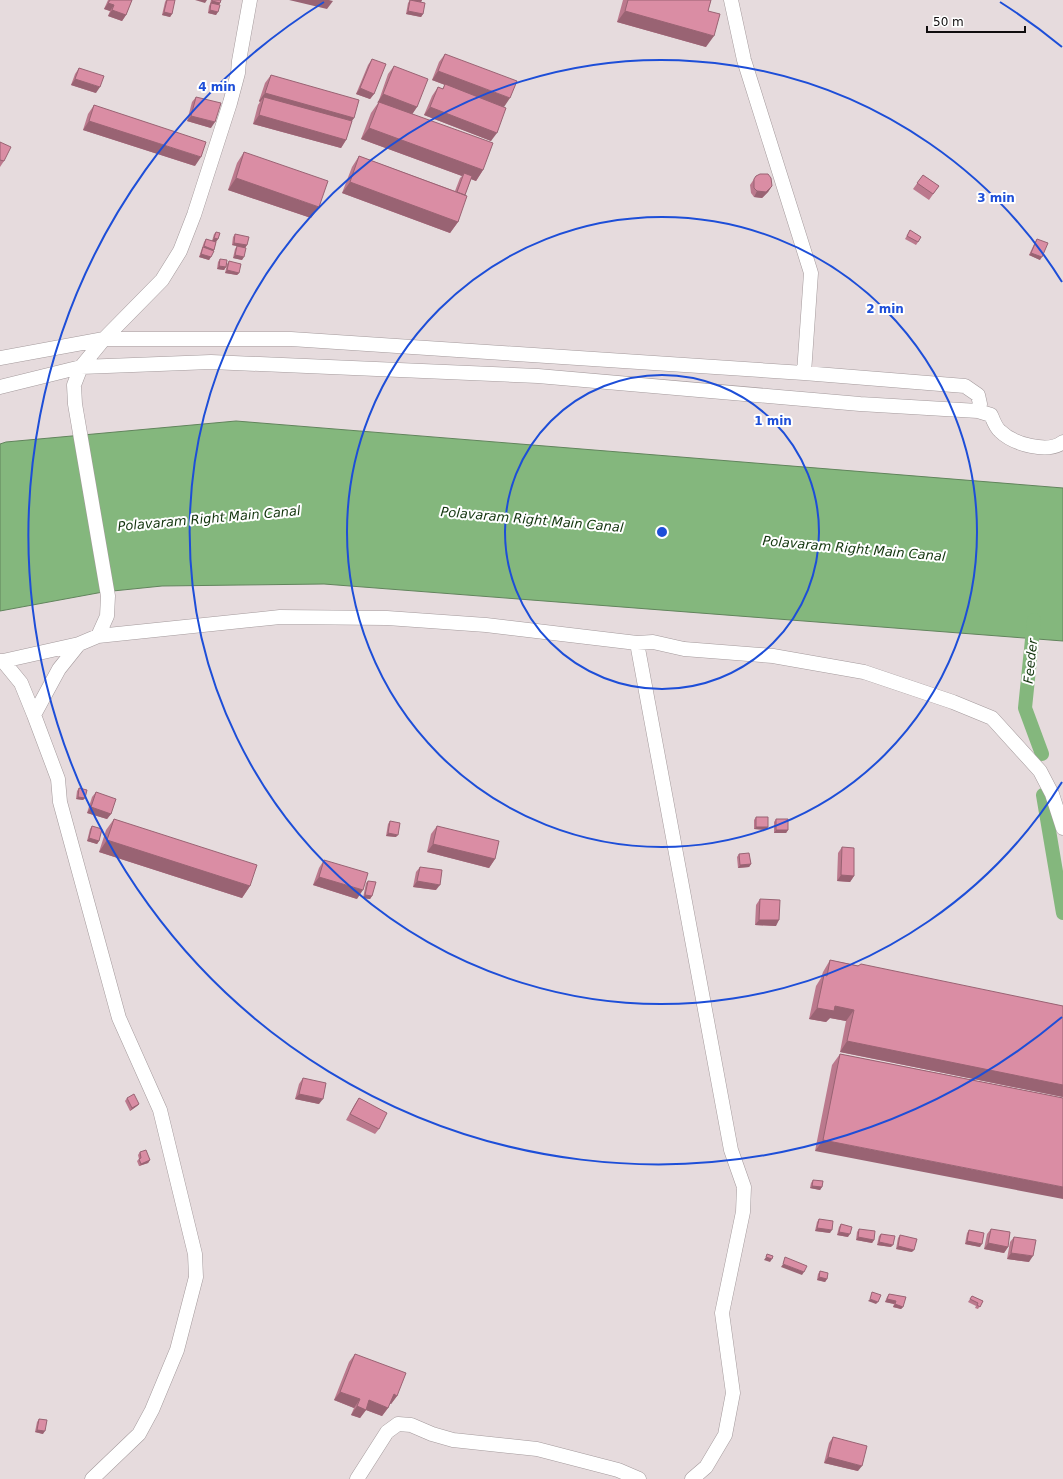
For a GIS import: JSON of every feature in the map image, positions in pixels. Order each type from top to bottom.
[{"type":"street","points":[[98,636],[107,616],[108,596],[75,404],[74,385],[81,367],[104,339],[162,280],[180,252],[194,216],[230,103],[238,73],[250,0]]},
{"type":"street","points":[[731,0],[744,60],[811,273],[804,373]]},
{"type":"street","points":[[0,358],[104,339],[291,339],[804,373],[965,386],[978,395],[980,404],[978,411]]},
{"type":"street","points":[[0,387],[81,367],[211,362],[531,375],[860,404],[978,411],[991,415],[999,431],[1012,440],[1028,445],[1043,447],[1058,446],[1063,442]]},
{"type":"street","points":[[1,661],[79,644],[98,636],[280,617],[387,618],[486,625],[637,642],[653,642],[684,649],[773,656],[864,672],[953,702],[992,718],[1040,771],[1052,794],[1063,828]]},
{"type":"street","points":[[637,642],[732,1150],[744,1187],[744,1212],[722,1312],[733,1394],[725,1435],[706,1466],[692,1479]]},
{"type":"street","points":[[34,715],[59,669],[79,644]]},
{"type":"street","points":[[1,661],[22,683],[58,779],[60,802],[119,1018],[160,1110],[196,1254],[196,1277],[177,1350],[152,1410],[139,1434],[92,1479]]},
{"type":"street","points":[[357,1479],[387,1432],[398,1424],[411,1425],[432,1434],[453,1440],[537,1449],[618,1470],[639,1479]]},
{"type":"water","name":"Polavaram Right Main Canal","points":[[236,421],[1063,488],[1063,641],[324,584],[162,586],[103,592],[0,611],[0,444],[6,442]]},
{"type":"building","points":[[110,0],[132,0],[126,15],[112,10],[114,5],[108,3]]},
{"type":"building","points":[[167,0],[175,0],[172,14],[164,12]]},
{"type":"building","points":[[212,0],[221,0],[220,3]]},
{"type":"building","points":[[410,0],[425,3],[423,14],[408,11]]},
{"type":"building","points":[[628,0],[711,0],[708,11],[720,14],[714,36],[625,11]]},
{"type":"building","points":[[211,3],[220,5],[218,12],[210,10]]},
{"type":"building","points":[[445,54],[517,81],[510,98],[438,71]]},
{"type":"building","points":[[372,59],[386,64],[374,94],[360,88]]},
{"type":"building","points":[[394,66],[428,79],[417,107],[383,94]]},
{"type":"building","points":[[79,68],[104,76],[100,87],[75,79]]},
{"type":"building","points":[[271,75],[359,100],[354,118],[265,93]]},
{"type":"building","points":[[445,84],[506,108],[497,133],[430,107],[438,87],[443,89]]},
{"type":"building","points":[[196,97],[221,103],[215,122],[191,116]]},
{"type":"building","points":[[264,97],[352,121],[346,140],[259,115]]},
{"type":"building","points":[[379,102],[493,143],[483,170],[369,128]]},
{"type":"building","points":[[94,105],[206,142],[201,157],[89,121]]},
{"type":"building","points":[[0,142],[11,147],[4,161],[0,160]]},
{"type":"building","points":[[244,152],[328,181],[319,207],[236,178]]},
{"type":"building","points":[[359,156],[467,196],[458,222],[350,182]]},
{"type":"building","points":[[464,173],[472,176],[465,195],[457,192]]},
{"type":"building","points":[[760,174],[768,174],[771,178],[772,186],[766,192],[757,191],[754,188],[754,179]]},
{"type":"building","points":[[923,175],[939,186],[933,194],[917,183]]},
{"type":"building","points":[[910,230],[921,237],[918,242],[907,236]]},
{"type":"building","points":[[216,232],[220,233],[218,239],[214,238]]},
{"type":"building","points":[[235,234],[249,237],[247,245],[234,243]]},
{"type":"building","points":[[206,239],[216,242],[214,250],[204,246]]},
{"type":"building","points":[[1037,239],[1048,243],[1042,257],[1031,253]]},
{"type":"building","points":[[237,246],[246,248],[244,257],[235,255]]},
{"type":"building","points":[[203,247],[214,251],[211,257],[201,254]]},
{"type":"building","points":[[220,259],[227,260],[226,267],[219,266]]},
{"type":"building","points":[[229,261],[241,264],[239,273],[227,270]]},
{"type":"building","points":[[79,788],[87,790],[85,798],[78,797]]},
{"type":"building","points":[[96,792],[116,799],[111,814],[91,807]]},
{"type":"building","points":[[756,817],[768,817],[768,827],[756,827]]},
{"type":"building","points":[[114,819],[257,865],[250,886],[107,840]]},
{"type":"building","points":[[776,819],[788,819],[788,830],[776,830]]},
{"type":"building","points":[[390,821],[400,823],[398,835],[388,833]]},
{"type":"building","points":[[92,826],[102,829],[99,841],[89,838]]},
{"type":"building","points":[[437,826],[499,841],[495,859],[433,844]]},
{"type":"building","points":[[842,847],[854,848],[854,876],[841,875]]},
{"type":"building","points":[[749,853],[751,864],[740,865],[739,854]]},
{"type":"building","points":[[324,860],[368,873],[363,890],[319,877]]},
{"type":"building","points":[[420,867],[442,870],[440,885],[417,881]]},
{"type":"building","points":[[368,881],[376,882],[372,896],[365,895]]},
{"type":"building","points":[[760,899],[780,900],[779,920],[759,920]]},
{"type":"building","points":[[830,960],[858,966],[861,964],[1063,1006],[1063,1085],[847,1041],[854,1010],[835,1006],[834,1011],[817,1008],[824,975],[827,976]]},
{"type":"building","points":[[840,1054],[1063,1098],[1063,1187],[823,1140]]},
{"type":"building","points":[[303,1078],[326,1083],[323,1099],[299,1094]]},
{"type":"building","points":[[134,1094],[139,1104],[132,1108],[127,1098]]},
{"type":"building","points":[[359,1098],[387,1113],[379,1129],[350,1114]]},
{"type":"building","points":[[146,1150],[150,1160],[141,1164],[139,1159],[141,1158],[140,1152]]},
{"type":"building","points":[[813,1180],[823,1181],[822,1187],[812,1186]]},
{"type":"building","points":[[819,1219],[833,1221],[832,1230],[817,1228]]},
{"type":"building","points":[[841,1224],[852,1227],[850,1234],[839,1232]]},
{"type":"building","points":[[859,1229],[875,1231],[874,1240],[858,1237]]},
{"type":"building","points":[[991,1229],[1010,1232],[1008,1247],[988,1243]]},
{"type":"building","points":[[969,1230],[984,1233],[982,1244],[967,1241]]},
{"type":"building","points":[[881,1234],[895,1236],[893,1245],[879,1242]]},
{"type":"building","points":[[900,1235],[917,1239],[914,1250],[898,1246]]},
{"type":"building","points":[[1014,1237],[1036,1240],[1033,1256],[1011,1253]]},
{"type":"building","points":[[767,1254],[773,1256],[772,1259],[766,1257]]},
{"type":"building","points":[[785,1257],[807,1266],[804,1272],[783,1264]]},
{"type":"building","points":[[820,1271],[828,1273],[827,1279],[819,1277]]},
{"type":"building","points":[[872,1292],[881,1295],[878,1302],[870,1299]]},
{"type":"building","points":[[889,1294],[906,1297],[903,1307],[895,1304],[896,1301],[887,1299]]},
{"type":"building","points":[[972,1296],[983,1301],[980,1307],[977,1305],[978,1303],[970,1299]]},
{"type":"building","points":[[355,1354],[406,1373],[397,1396],[394,1394],[388,1408],[369,1400],[366,1410],[357,1406],[360,1399],[340,1392]]},
{"type":"building","points":[[39,1419],[47,1420],[45,1431],[37,1430]]},
{"type":"building","points":[[833,1437],[867,1446],[862,1466],[828,1457]]},
{"type":"waterway","name":"Feeder","points":[[1034,620],[1025,708],[1042,754]]},
{"type":"waterway","name":"Feeder","points":[[1043,795],[1063,913]]}]
